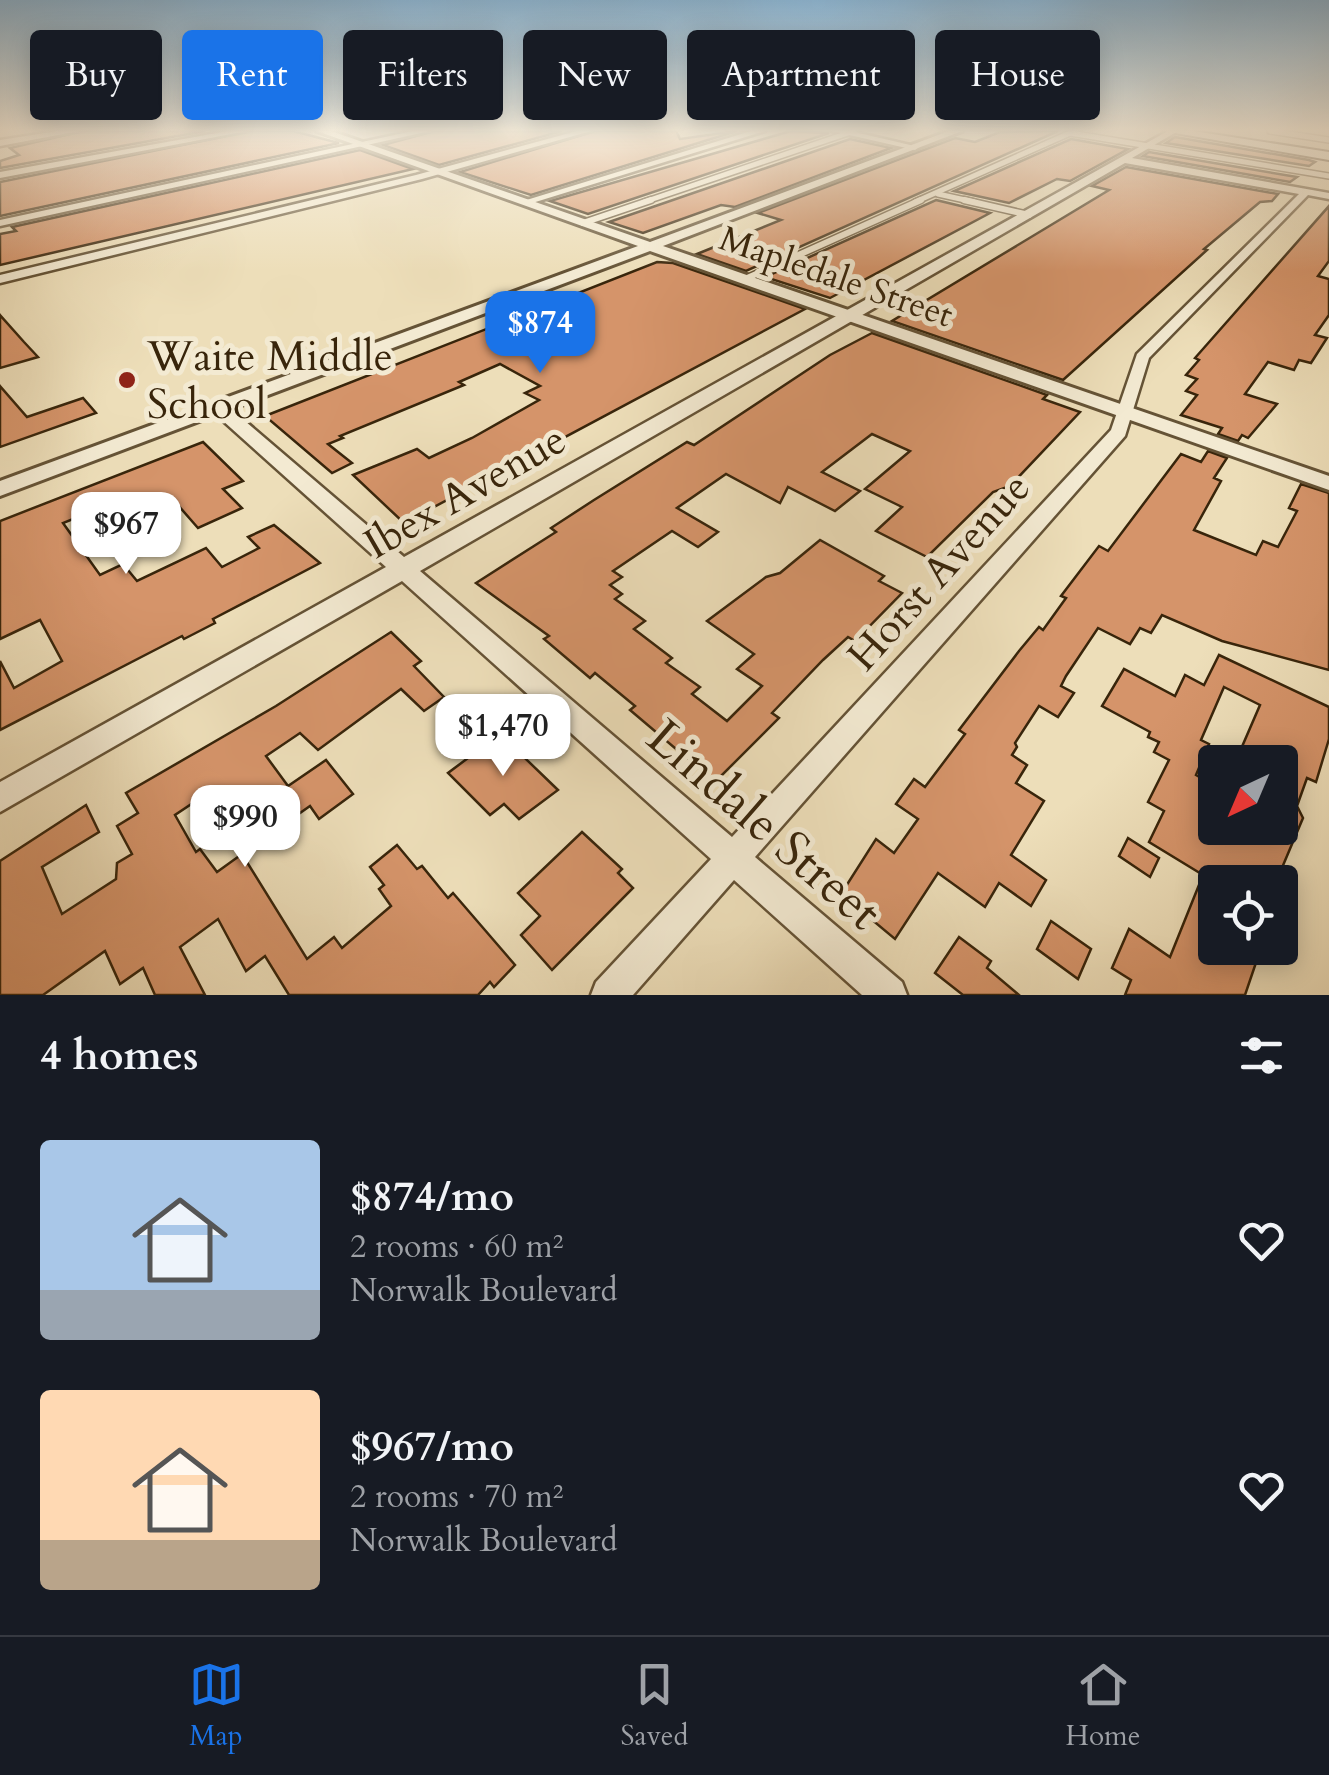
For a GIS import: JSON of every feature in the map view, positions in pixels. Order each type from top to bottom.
[{"type":"street","points":[[0,223],[215,177]]},
{"type":"street","points":[[0,278],[416,177]]},
{"type":"street","name":"Mapledale Street","points":[[454,177],[1329,483]]},
{"type":"street","points":[[524,202],[606,177]]},
{"type":"street","points":[[0,489],[834,177]]},
{"type":"street","name":"Ibex Avenue","points":[[0,798],[1096,177]]},
{"type":"street","points":[[1224,177],[1318,194]]},
{"type":"street","name":"Horst Avenue","points":[[609,995],[1120,432],[1129,413],[1142,357],[1318,194]]},
{"type":"street","name":"Lindale Street","points":[[218,407],[888,995]]},
{"type":"lane","points":[[583,223],[717,177]]},
{"type":"lane","points":[[744,279],[971,177]]},
{"type":"lane","points":[[936,193],[1030,215]]},
{"type":"building","points":[[22,177],[179,177],[0,216],[0,182]]},
{"type":"building","points":[[236,177],[377,177],[0,265],[0,234],[16,231],[12,227]]},
{"type":"building","points":[[477,177],[588,177],[531,195]]},
{"type":"building","points":[[631,177],[697,177],[588,214],[550,201]]},
{"type":"building","points":[[738,177],[813,177],[735,207],[721,205],[643,233],[609,222]]},
{"type":"building","points":[[851,177],[955,177],[746,271],[697,254],[781,220],[758,213]]},
{"type":"building","points":[[985,177],[1076,177],[1070,181],[1057,179],[1009,203],[954,191]]},
{"type":"building","points":[[1107,177],[1185,177],[1278,194],[1272,201],[1260,202],[1204,249],[1207,250],[1063,380],[892,321],[1109,190],[1092,186]]},
{"type":"building","points":[[1264,177],[1296,177],[1290,182]]},
{"type":"building","points":[[936,200],[990,213],[830,298],[765,277]]},
{"type":"building","points":[[1329,206],[1329,261],[1318,276],[1329,279],[1329,315],[1315,335],[1327,338],[1311,363],[1299,360],[1294,370],[1268,362],[1245,394],[1277,404],[1248,438],[1242,435],[1238,441],[1218,434],[1222,428],[1181,415],[1197,395],[1186,391],[1197,379],[1186,375],[1199,360],[1195,358]]},
{"type":"building","points":[[657,262],[673,263],[805,309],[404,523],[353,475],[417,449],[429,458],[472,438],[539,400],[525,393],[540,386],[500,364],[459,382],[464,385],[340,436],[343,438],[328,444],[352,463],[332,473],[265,416]]},
{"type":"building","points":[[0,315],[24,342],[38,357],[0,368]]},
{"type":"building","points":[[872,333],[1047,395],[1043,399],[1080,412],[1010,486],[993,492],[927,557],[876,531],[902,507],[865,489],[910,451],[872,434],[822,472],[860,491],[835,511],[788,487],[780,503],[726,474],[677,508],[718,532],[698,547],[672,531],[613,571],[622,577],[610,585],[622,594],[615,599],[645,621],[634,629],[672,658],[666,663],[700,687],[692,694],[727,721],[762,686],[737,669],[754,654],[707,621],[766,577],[780,573],[820,540],[884,576],[879,581],[902,593],[855,641],[848,637],[823,660],[772,713],[779,718],[715,782],[630,710],[635,706],[595,673],[590,678],[544,639],[549,636],[476,583],[556,532],[551,528],[594,500],[687,442],[694,445],[830,355]]},
{"type":"building","points":[[0,386],[27,417],[83,398],[96,413],[0,447]]},
{"type":"building","points":[[203,442],[243,481],[223,489],[242,508],[198,528],[177,504],[133,524],[115,502],[63,523],[100,575],[123,564],[137,581],[206,548],[222,567],[259,548],[248,537],[274,525],[320,563],[213,619],[215,623],[184,639],[182,636],[0,730],[0,661],[14,688],[62,661],[40,620],[0,639],[0,521]]},
{"type":"building","points":[[1208,451],[1227,458],[1214,478],[1221,481],[1194,530],[1256,555],[1263,541],[1278,547],[1297,511],[1289,508],[1301,484],[1329,493],[1329,670],[1222,641],[1162,615],[1151,633],[1140,628],[1130,644],[1098,628],[1061,686],[1074,693],[1058,717],[1039,706],[1015,743],[1012,755],[1027,765],[1016,783],[1044,801],[1011,855],[1046,880],[1031,906],[999,883],[985,907],[938,873],[895,939],[841,894],[876,839],[894,853],[918,819],[896,804],[914,779],[925,787],[965,734],[959,730],[1039,627],[1043,630],[1066,598],[1061,596],[1099,546],[1108,551],[1181,454],[1201,462]]},
{"type":"building","points":[[391,632],[421,661],[414,666],[444,697],[424,711],[401,689],[318,750],[300,733],[266,756],[288,786],[326,760],[353,794],[319,819],[310,806],[246,851],[208,793],[175,815],[196,852],[200,849],[217,872],[242,854],[307,959],[334,937],[342,948],[391,906],[379,889],[384,885],[370,867],[397,845],[417,869],[422,866],[448,898],[453,893],[515,965],[494,987],[490,982],[478,995],[289,995],[265,956],[246,971],[218,919],[180,947],[205,995],[155,995],[143,968],[120,984],[105,951],[43,995],[0,995],[0,861],[86,805],[99,832],[42,867],[62,914],[116,879],[117,863],[132,854],[117,826],[138,813],[126,793],[276,706]]},
{"type":"building","points":[[1219,655],[1329,707],[1329,739],[1316,782],[1307,778],[1298,803],[1298,745],[1243,745],[1260,705],[1224,687],[1201,740],[1209,745],[1198,745],[1198,845],[1292,845],[1283,865],[1198,865],[1198,872],[1149,842],[1164,811],[1148,802],[1169,760],[1154,752],[1159,742],[1148,737],[1150,732],[1102,706],[1124,669],[1175,696],[1185,675],[1204,685]]},
{"type":"building","points":[[500,734],[558,790],[519,819],[504,804],[490,815],[448,773]]},
{"type":"building","points":[[582,832],[622,869],[618,873],[633,888],[552,970],[521,935],[540,916],[518,893]]},
{"type":"building","points":[[1128,838],[1159,858],[1150,877],[1119,856]]},
{"type":"building","points":[[1198,887],[1198,965],[1255,965],[1245,995],[1125,995],[1131,980],[1112,968],[1129,929],[1170,957]]},
{"type":"building","points":[[1051,921],[1091,949],[1078,979],[1037,949]]},
{"type":"building","points":[[959,937],[991,961],[987,968],[1019,995],[963,995],[935,973]]},
{"type":"place","name":"Waite Middle School","points":[[127,380]]}]
